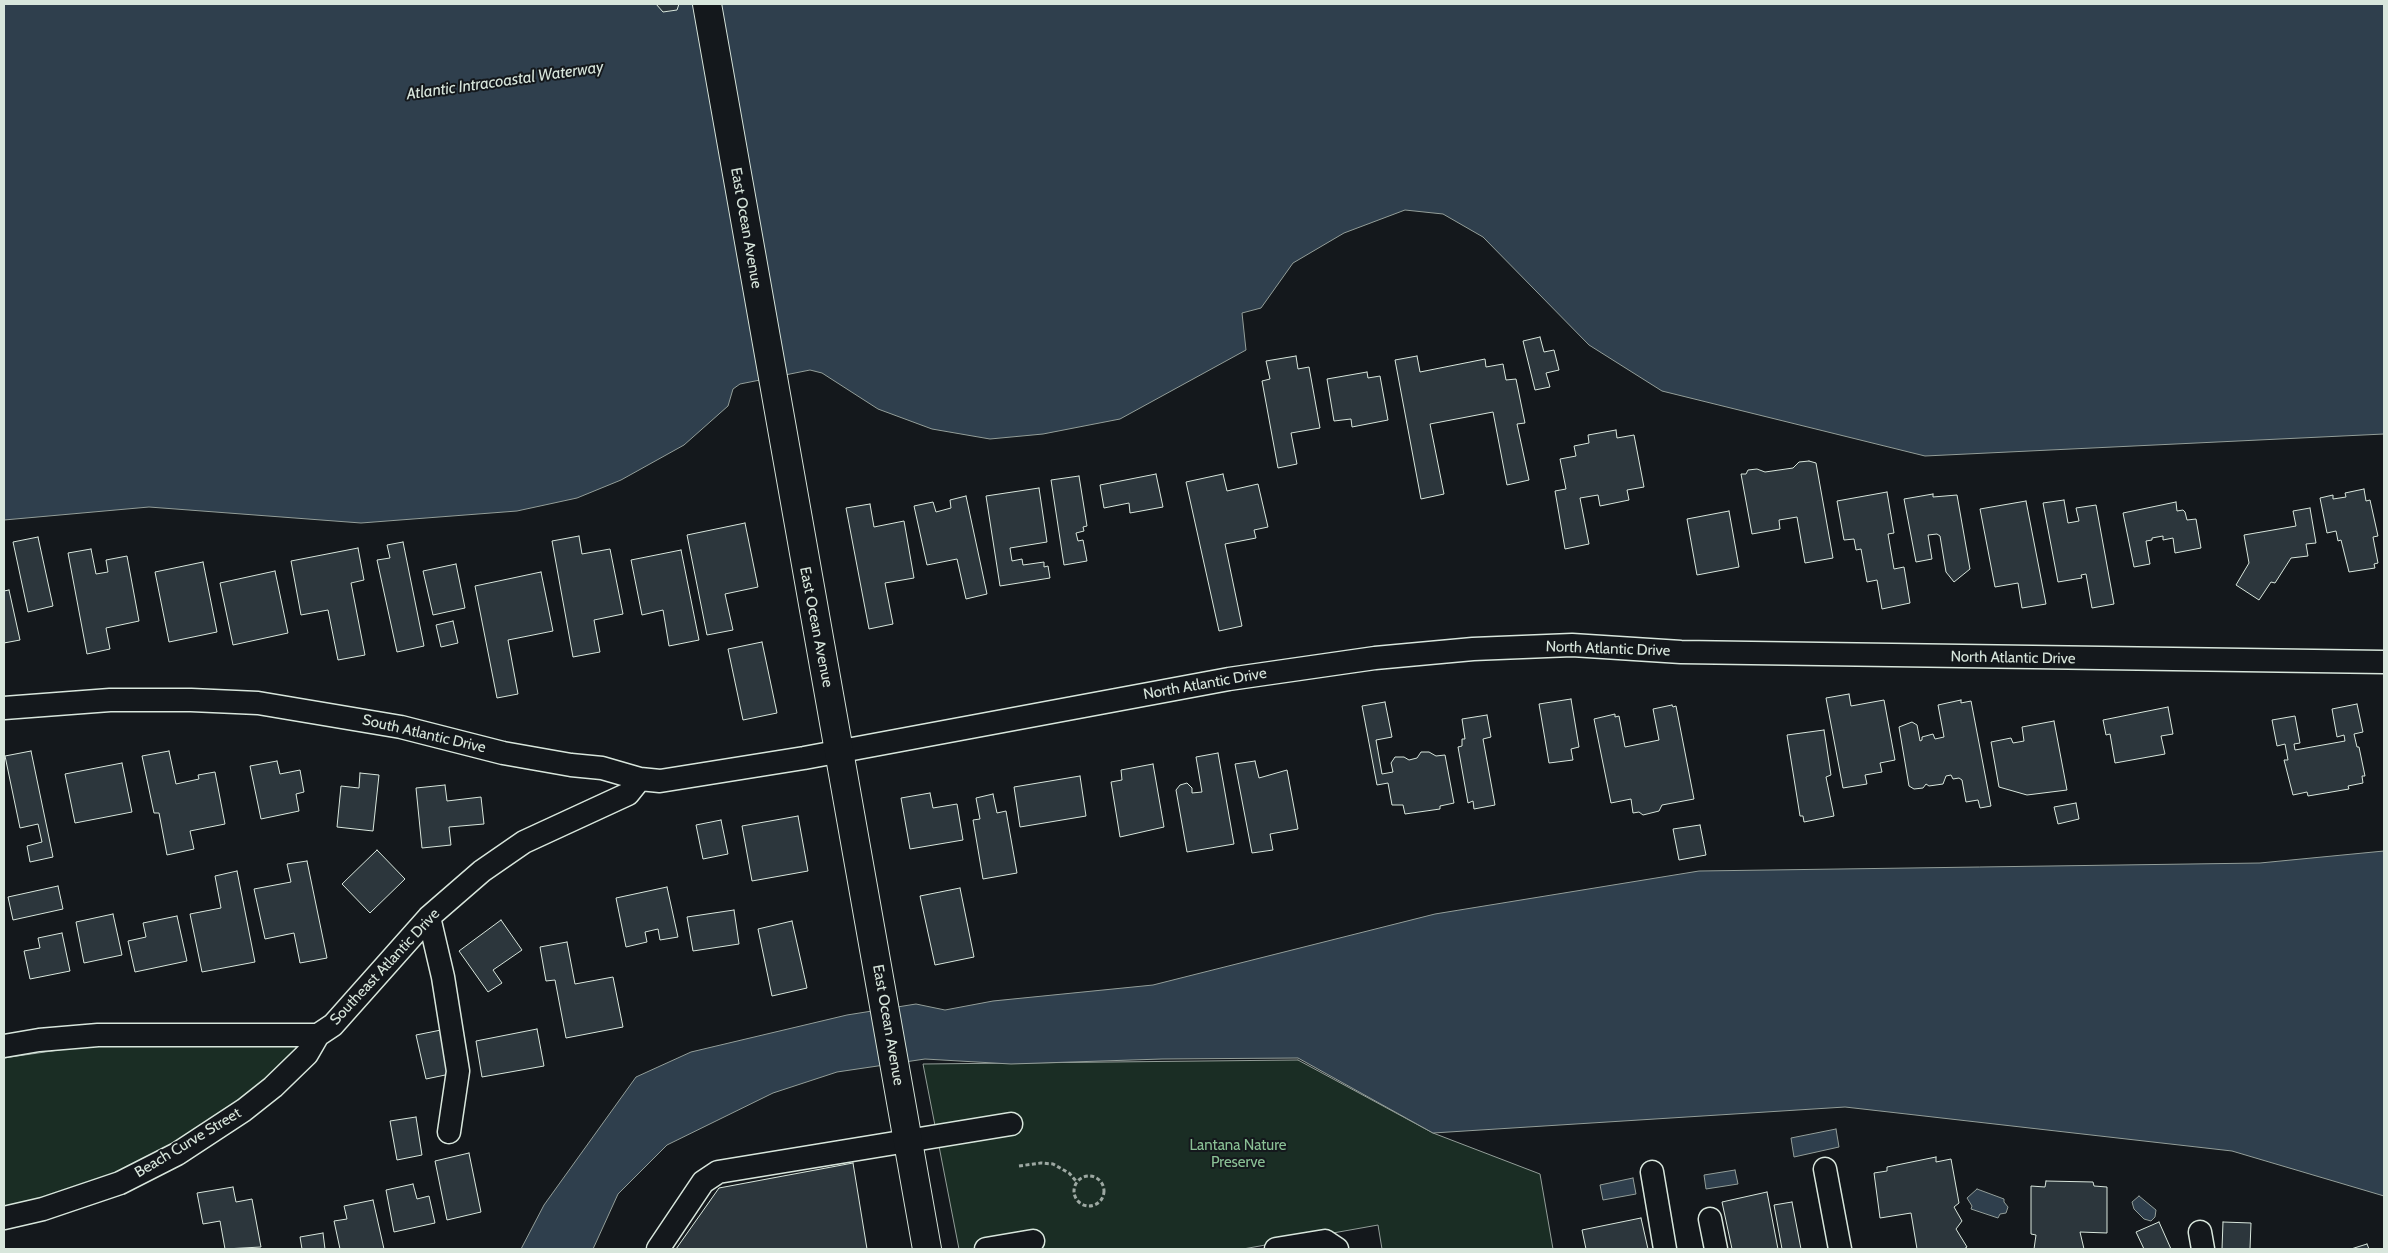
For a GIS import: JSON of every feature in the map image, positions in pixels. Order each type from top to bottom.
[{"type":"main road","name":"East Ocean Avenue","points":[[707,4],[927,1249]]},
{"type":"street","name":"North Atlantic Drive","points":[[840,750],[1048,714],[1229,679],[1375,658],[1473,649],[1572,644],[1681,652],[2384,662]]},
{"type":"street","name":"South Atlantic Drive","points":[[4,708],[110,700],[190,700],[258,703],[401,727],[503,753],[571,766],[602,768],[640,779],[660,781],[840,750]]},
{"type":"street","name":"Southeast Atlantic Drive","points":[[4,1046],[39,1040],[98,1034],[318,1035],[333,1025],[429,917],[482,871],[524,842],[628,794],[640,779]]},
{"type":"street","points":[[429,917],[443,978],[458,1070],[449,1132]]},
{"type":"street","name":"Beach Curve Street","points":[[4,1218],[43,1209],[120,1184],[177,1154],[244,1110],[273,1087],[306,1054],[318,1035]]},
{"type":"street","points":[[658,1249],[703,1182],[718,1172],[1011,1124]]},
{"type":"street","points":[[1825,1169],[1840,1249]]},
{"type":"street","points":[[1652,1172],[1665,1249]]},
{"type":"street","points":[[1710,1219],[1716,1249]]},
{"type":"street","points":[[986,1249],[1032,1241]]},
{"type":"street","points":[[1276,1249],[1325,1241],[1336,1249]]},
{"type":"path","points":[[1019,1166],[1041,1163],[1053,1164],[1069,1173],[1077,1182],[1075,1196],[1081,1203],[1090,1206],[1102,1200],[1104,1186],[1098,1178],[1089,1176],[1077,1182]]},
{"type":"green space","points":[[306,1041],[256,1094],[152,1157],[37,1206],[4,1211],[4,1058],[86,1046]]},
{"type":"green space","name":"Lantana Nature Preserve","points":[[1298,1060],[1433,1133],[1540,1174],[1553,1249],[1382,1249],[1378,1225],[1243,1249],[959,1249],[923,1064]]},
{"type":"water","name":"Atlantic Intracoastal Waterway","points":[[4,4],[2384,4],[2384,434],[1925,456],[1662,391],[1589,345],[1483,237],[1443,214],[1405,210],[1344,233],[1293,263],[1261,308],[1242,313],[1246,350],[1120,419],[1043,434],[990,439],[932,429],[878,409],[822,373],[810,370],[740,384],[733,389],[728,406],[684,445],[621,480],[577,498],[517,511],[361,523],[149,507],[4,520]]},
{"type":"water","points":[[2384,851],[2384,1196],[2232,1151],[1845,1107],[1433,1133],[1298,1058],[1162,1059],[1011,1064],[925,1059],[837,1072],[773,1093],[667,1145],[618,1194],[593,1249],[521,1249],[544,1205],[636,1077],[691,1052],[847,1015],[916,1004],[945,1010],[993,1001],[1153,985],[1435,914],[1699,871],[2260,863]]},
{"type":"water","points":[[1836,1129],[1839,1147],[1794,1157],[1791,1138]]},
{"type":"water","points":[[1735,1170],[1738,1184],[1706,1189],[1704,1175]]},
{"type":"water","points":[[1633,1178],[1636,1194],[1603,1200],[1600,1185]]},
{"type":"water","points":[[1977,1189],[2004,1199],[2008,1207],[2006,1213],[2000,1214],[1998,1218],[1971,1209],[1972,1206],[1967,1198]]},
{"type":"water","points":[[2139,1196],[2156,1210],[2155,1217],[2151,1221],[2144,1219],[2134,1209],[2132,1202]]},
{"type":"building","points":[[656,4],[679,4],[677,10],[663,12]]},
{"type":"building","points":[[1540,337],[1544,352],[1554,350],[1559,370],[1546,373],[1550,387],[1535,390],[1523,341]]},
{"type":"building","points":[[1296,356],[1298,369],[1309,367],[1320,428],[1291,433],[1297,464],[1278,468],[1262,381],[1270,379],[1266,361]]},
{"type":"building","points":[[1417,356],[1420,372],[1485,359],[1486,367],[1503,364],[1506,380],[1516,379],[1525,423],[1517,424],[1529,480],[1507,485],[1493,412],[1430,424],[1444,494],[1421,499],[1395,360]]},
{"type":"building","points":[[1367,372],[1368,378],[1380,376],[1388,420],[1352,427],[1351,419],[1334,421],[1327,379]]},
{"type":"building","points":[[1616,430],[1617,438],[1634,435],[1644,487],[1627,490],[1629,500],[1600,506],[1598,495],[1580,498],[1589,544],[1565,549],[1555,491],[1566,489],[1560,459],[1576,456],[1574,446],[1589,443],[1588,435]]},
{"type":"building","points":[[1809,461],[1816,463],[1833,558],[1805,563],[1797,517],[1779,520],[1780,529],[1752,534],[1741,474],[1746,474],[1748,470],[1757,469],[1765,472],[1793,468],[1799,462]]},
{"type":"building","points":[[1156,474],[1163,507],[1130,513],[1129,503],[1104,508],[1100,485]]},
{"type":"building","points":[[1223,474],[1227,491],[1258,484],[1268,527],[1254,530],[1256,538],[1225,544],[1242,626],[1219,631],[1186,482]]},
{"type":"building","points":[[1079,476],[1087,526],[1083,527],[1084,531],[1076,533],[1078,541],[1083,540],[1087,561],[1064,565],[1051,480]]},
{"type":"building","points":[[1039,488],[1047,542],[1010,548],[1012,561],[1022,559],[1023,565],[1044,562],[1044,567],[1048,566],[1050,578],[1000,586],[986,496]]},
{"type":"building","points":[[2364,489],[2366,501],[2370,500],[2378,536],[2373,537],[2378,563],[2374,564],[2375,568],[2349,572],[2341,540],[2338,541],[2336,531],[2327,533],[2320,498],[2333,495],[2333,499],[2346,497],[2345,493]]},
{"type":"building","points":[[1887,492],[1894,533],[1888,534],[1894,569],[1904,567],[1910,603],[1882,609],[1877,580],[1867,582],[1861,549],[1856,550],[1854,539],[1844,540],[1837,501]]},
{"type":"building","points":[[1933,494],[1933,497],[1957,495],[1970,569],[1954,582],[1946,572],[1940,536],[1937,534],[1928,535],[1932,559],[1916,562],[1904,499]]},
{"type":"building","points":[[966,496],[987,594],[966,599],[957,559],[927,565],[914,506],[933,502],[936,512],[951,508],[950,500]]},
{"type":"building","points":[[2064,500],[2068,523],[2079,521],[2076,508],[2096,505],[2114,604],[2092,608],[2086,574],[2081,575],[2082,578],[2058,582],[2043,503]]},
{"type":"building","points":[[2026,501],[2046,604],[2022,608],[2018,583],[1995,587],[1980,509]]},
{"type":"building","points":[[2176,502],[2177,511],[2183,510],[2187,520],[2196,519],[2201,548],[2175,553],[2173,538],[2163,540],[2163,536],[2152,538],[2152,540],[2146,541],[2150,564],[2134,567],[2123,513]]},
{"type":"building","points":[[870,504],[874,527],[904,521],[914,578],[885,583],[893,624],[869,629],[846,508]]},
{"type":"building","points":[[2310,508],[2316,543],[2306,544],[2308,556],[2291,558],[2275,583],[2271,582],[2259,600],[2236,585],[2249,563],[2244,535],[2296,526],[2293,511]]},
{"type":"building","points":[[1729,511],[1739,567],[1697,575],[1687,519]]},
{"type":"building","points":[[745,523],[758,587],[725,594],[733,630],[707,635],[687,535]]},
{"type":"building","points":[[579,536],[582,554],[610,549],[623,614],[594,620],[600,652],[573,657],[552,541]]},
{"type":"building","points":[[38,537],[53,606],[28,612],[13,542]]},
{"type":"building","points":[[403,542],[424,646],[397,652],[377,560],[390,558],[387,545]]},
{"type":"building","points":[[358,548],[364,580],[351,583],[365,655],[338,660],[328,610],[301,615],[291,561]]},
{"type":"building","points":[[91,549],[96,574],[108,572],[106,560],[127,556],[139,621],[106,628],[110,649],[87,654],[68,553]]},
{"type":"building","points":[[681,550],[699,640],[669,646],[663,610],[642,615],[631,560]]},
{"type":"building","points":[[203,562],[217,632],[169,642],[155,572]]},
{"type":"building","points":[[456,564],[465,608],[433,615],[423,571]]},
{"type":"building","points":[[275,571],[288,633],[233,645],[220,583]]},
{"type":"building","points":[[541,572],[553,631],[508,640],[518,694],[497,698],[475,586]]},
{"type":"building","points":[[9,590],[20,640],[4,643],[4,591]]},
{"type":"building","points":[[453,621],[458,643],[441,647],[436,625]]},
{"type":"building","points":[[762,642],[777,713],[743,720],[728,649]]},
{"type":"building","points":[[1849,694],[1851,706],[1884,700],[1895,760],[1880,763],[1882,772],[1865,775],[1867,784],[1843,788],[1826,698]]},
{"type":"building","points":[[1571,699],[1579,747],[1571,749],[1573,760],[1549,763],[1539,704]]},
{"type":"building","points":[[1961,700],[1961,703],[1971,701],[1991,806],[1980,808],[1978,800],[1966,802],[1962,780],[1959,778],[1953,779],[1951,775],[1946,776],[1943,784],[1929,786],[1926,784],[1923,788],[1914,789],[1909,786],[1899,727],[1912,722],[1917,725],[1920,741],[1922,737],[1933,734],[1935,739],[1944,737],[1938,705]]},
{"type":"building","points":[[1385,702],[1392,737],[1376,740],[1382,774],[1393,772],[1391,763],[1395,757],[1404,757],[1409,760],[1417,758],[1421,752],[1429,752],[1436,756],[1445,755],[1454,803],[1440,806],[1440,809],[1405,814],[1403,805],[1392,805],[1388,783],[1377,785],[1362,706]]},
{"type":"building","points":[[2357,704],[2363,732],[2354,734],[2357,747],[2359,747],[2365,776],[2362,776],[2363,783],[2348,786],[2349,789],[2308,796],[2307,792],[2293,795],[2284,760],[2288,760],[2285,744],[2277,746],[2272,720],[2295,716],[2300,743],[2294,744],[2295,750],[2345,741],[2344,735],[2337,737],[2332,709]]},
{"type":"building","points":[[1672,705],[1673,707],[1676,706],[1694,799],[1662,805],[1659,811],[1643,815],[1639,812],[1633,813],[1631,799],[1611,803],[1594,719],[1615,714],[1615,717],[1619,716],[1625,747],[1659,740],[1653,709]]},
{"type":"building","points":[[2168,707],[2173,734],[2161,736],[2165,754],[2115,763],[2110,734],[2106,735],[2103,720]]},
{"type":"building","points":[[1487,715],[1491,737],[1483,739],[1495,805],[1474,809],[1473,801],[1468,803],[1458,747],[1462,746],[1462,739],[1465,739],[1462,719]]},
{"type":"building","points":[[2054,721],[2067,790],[2027,795],[1999,787],[1991,742],[2011,738],[2013,743],[2024,741],[2022,727]]},
{"type":"building","points":[[1824,730],[1831,775],[1826,777],[1834,816],[1804,822],[1803,816],[1800,816],[1787,735]]},
{"type":"building","points":[[31,751],[53,857],[30,862],[27,846],[42,842],[38,824],[20,828],[5,756]]},
{"type":"building","points":[[169,751],[176,784],[199,779],[198,775],[215,772],[225,824],[190,831],[194,849],[167,855],[159,813],[154,813],[142,756]]},
{"type":"building","points":[[1218,753],[1234,844],[1187,852],[1176,790],[1180,785],[1187,783],[1192,788],[1192,793],[1202,792],[1196,757]]},
{"type":"building","points":[[277,761],[280,774],[300,770],[304,792],[296,794],[299,811],[261,819],[250,766]]},
{"type":"building","points":[[1255,761],[1259,778],[1287,770],[1298,829],[1270,834],[1273,850],[1252,853],[1235,764]]},
{"type":"building","points":[[122,763],[132,812],[75,823],[65,774]]},
{"type":"building","points":[[1153,764],[1164,827],[1120,837],[1111,782],[1122,780],[1121,770]]},
{"type":"building","points":[[360,773],[379,775],[373,831],[337,827],[341,786],[359,788]]},
{"type":"building","points":[[1080,776],[1086,816],[1020,827],[1014,787]]},
{"type":"building","points":[[445,785],[447,801],[481,797],[484,824],[449,827],[451,845],[422,848],[416,788]]},
{"type":"building","points":[[930,793],[933,808],[957,804],[963,840],[910,849],[901,798]]},
{"type":"building","points":[[993,794],[997,813],[1006,811],[1017,873],[983,879],[973,820],[980,819],[976,798]]},
{"type":"building","points":[[2076,803],[2079,819],[2058,824],[2054,807]]},
{"type":"building","points":[[798,816],[808,871],[752,881],[742,826]]},
{"type":"building","points":[[721,820],[728,854],[703,859],[696,825]]},
{"type":"building","points":[[1700,825],[1706,855],[1679,860],[1673,829]]},
{"type":"building","points":[[377,850],[405,879],[370,913],[342,884]]},
{"type":"building","points":[[307,861],[327,958],[300,963],[294,933],[265,939],[254,889],[291,882],[287,864]]},
{"type":"building","points":[[237,871],[255,962],[202,972],[190,914],[221,908],[215,876]]},
{"type":"building","points":[[58,886],[63,909],[13,920],[8,897]]},
{"type":"building","points":[[667,887],[678,937],[660,940],[658,929],[645,932],[647,942],[626,947],[616,898]]},
{"type":"building","points":[[960,888],[974,957],[935,965],[920,896]]},
{"type":"building","points":[[734,910],[739,944],[693,951],[687,917]]},
{"type":"building","points":[[113,914],[122,955],[84,963],[76,922]]},
{"type":"building","points":[[177,916],[187,961],[135,972],[128,941],[146,937],[143,923]]},
{"type":"building","points":[[501,920],[522,950],[493,970],[502,983],[488,992],[459,951]]},
{"type":"building","points":[[792,921],[807,988],[772,996],[758,929]]},
{"type":"building","points":[[62,933],[70,971],[30,979],[24,951],[40,948],[38,938]]},
{"type":"building","points":[[567,942],[575,984],[613,977],[623,1027],[566,1038],[555,980],[546,981],[540,947]]},
{"type":"building","points":[[537,1029],[544,1066],[482,1077],[476,1041]]},
{"type":"building","points":[[441,1030],[450,1074],[426,1079],[416,1035]]},
{"type":"building","points":[[416,1117],[422,1155],[397,1160],[390,1121]]},
{"type":"building","points":[[469,1153],[481,1212],[447,1220],[435,1161]]},
{"type":"building","points":[[1936,1157],[1936,1162],[1951,1159],[1959,1203],[1954,1207],[1962,1221],[1956,1229],[1967,1247],[1964,1249],[1917,1249],[1911,1213],[1880,1218],[1874,1173],[1887,1171],[1887,1167]]},
{"type":"building","points":[[853,1163],[867,1249],[676,1249],[719,1188]]},
{"type":"building","points":[[2046,1181],[2093,1182],[2094,1186],[2107,1187],[2107,1233],[2080,1232],[2084,1249],[2034,1249],[2036,1235],[2031,1234],[2031,1186],[2045,1187]]},
{"type":"building","points":[[413,1184],[417,1199],[429,1196],[435,1223],[394,1232],[386,1190]]},
{"type":"building","points":[[233,1187],[236,1202],[252,1199],[261,1247],[225,1249],[220,1221],[203,1224],[197,1193]]},
{"type":"building","points":[[1767,1192],[1778,1249],[1732,1249],[1722,1202]]},
{"type":"building","points":[[373,1200],[384,1249],[340,1249],[334,1221],[347,1219],[344,1206]]},
{"type":"building","points":[[1792,1202],[1801,1249],[1782,1249],[1774,1205]]},
{"type":"building","points":[[1641,1218],[1648,1249],[1586,1249],[1582,1230]]},
{"type":"building","points":[[2159,1222],[2171,1249],[2144,1249],[2136,1232]]},
{"type":"building","points":[[2223,1222],[2251,1223],[2250,1249],[2222,1249]]},
{"type":"building","points":[[323,1233],[325,1249],[302,1249],[300,1237]]},
{"type":"building","points":[[2367,1244],[2369,1249],[2351,1249]]}]
